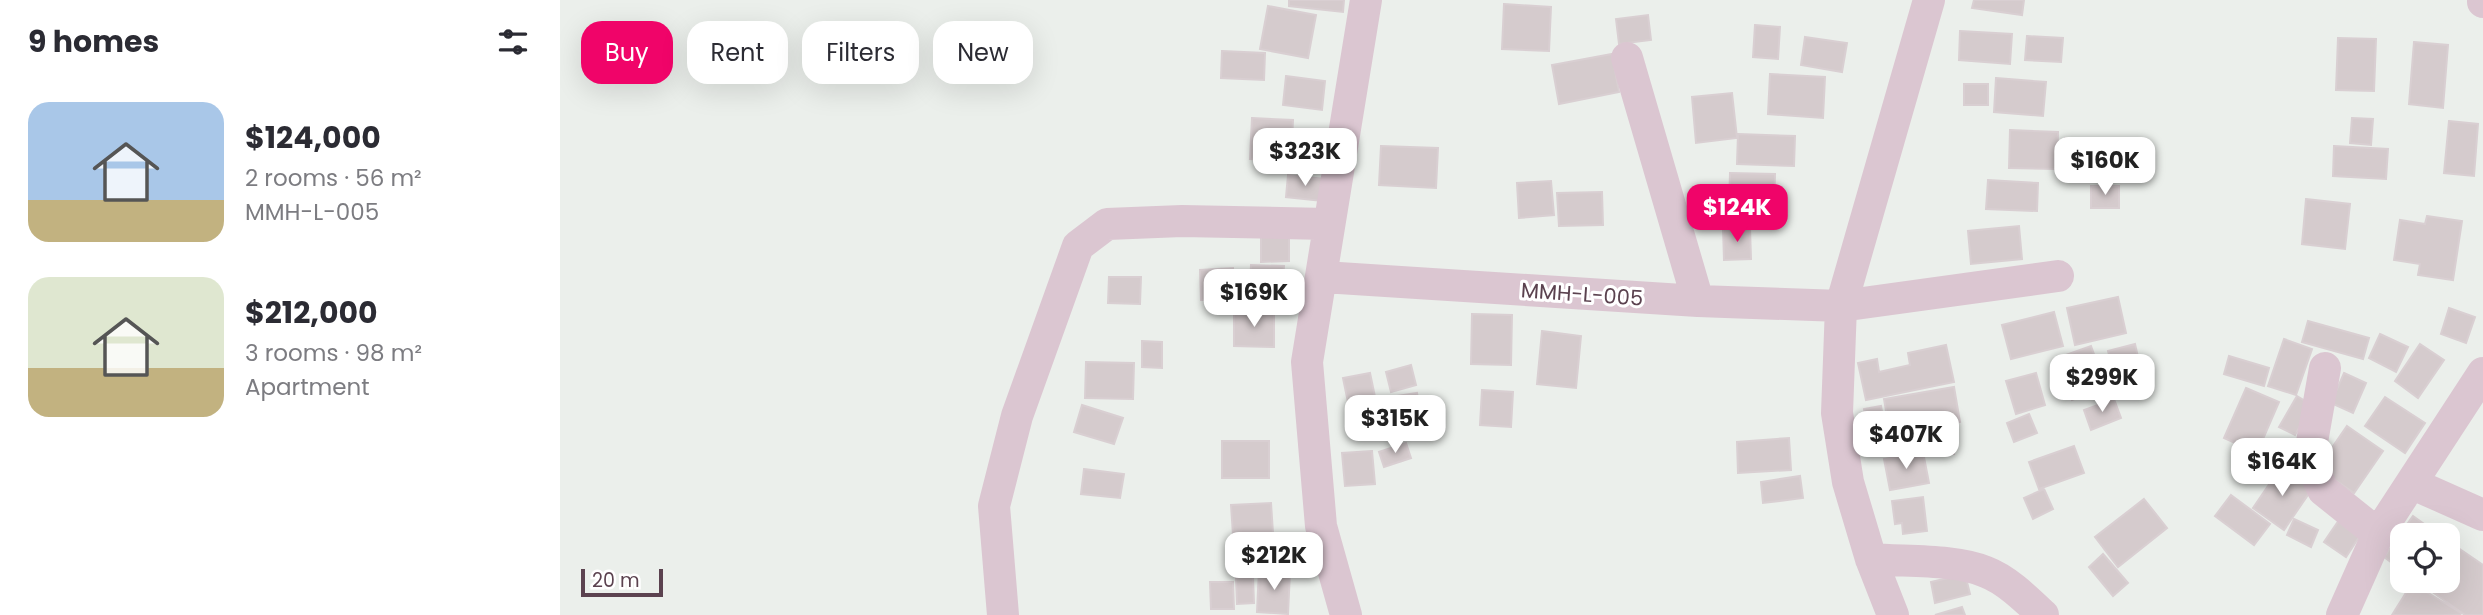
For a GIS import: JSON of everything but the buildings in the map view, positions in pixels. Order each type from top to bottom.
[{"type":"street","points":[[1346,615],[1321,526],[1307,362],[1323,277],[1327,224],[1366,0]]},
{"type":"street","points":[[1893,615],[1871,559],[1848,482],[1837,414],[1841,306],[1929,0]]},
{"type":"street","points":[[1628,58],[1698,301]]},
{"type":"street","points":[[1003,615],[994,506],[1017,416],[1078,246],[1107,224],[1182,221],[1327,224]]},
{"type":"street","name":"MMH-L-005","points":[[1323,277],[1698,301],[1841,306],[2058,276]]},
{"type":"street","points":[[2325,368],[2309,459],[2323,490],[2378,534]]},
{"type":"street","points":[[2342,615],[2378,534],[2483,373]]},
{"type":"street","points":[[2413,484],[2483,514]]},
{"type":"street","points":[[1871,559],[1954,564],[1987,572],[2024,597],[2043,615]]}]
